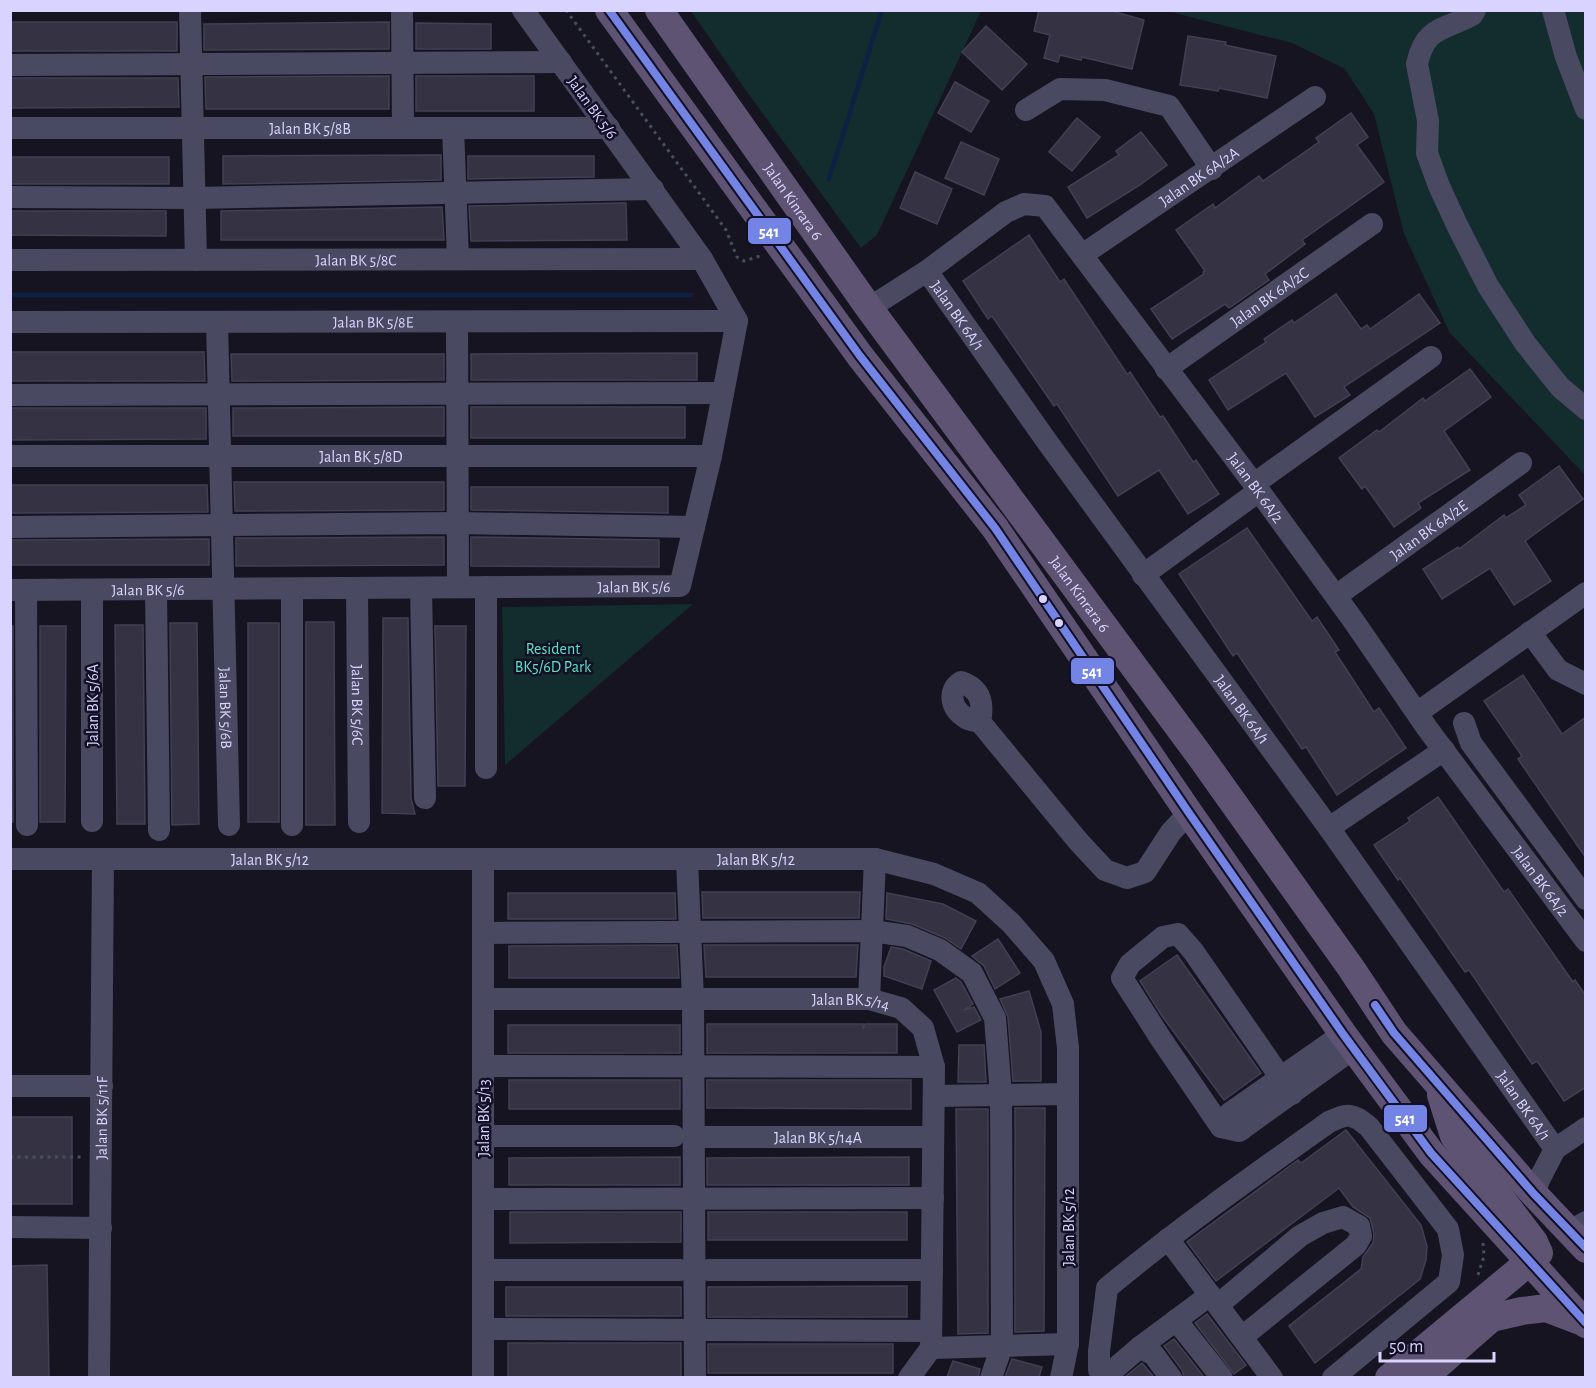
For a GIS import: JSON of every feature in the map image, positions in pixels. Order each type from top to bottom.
[{"type":"main road","name":"Jalan Kinrara 6","points":[[609,10],[860,356],[995,528],[1348,1041],[1431,1153],[1482,1212],[1537,1266],[1585,1324]]},
{"type":"main road","name":"Jalan Kinrara 6","points":[[659,10],[869,308],[1200,756],[1351,968],[1394,1033],[1534,1194],[1580,1234]]},
{"type":"main road","points":[[820,302],[844,309],[869,308],[860,327],[860,356]]},
{"type":"main road","points":[[1438,1084],[1455,1136],[1534,1242],[1537,1266]]},
{"type":"main road","points":[[1423,1377],[1495,1281],[1501,1262],[1498,1245],[1482,1212]]},
{"type":"main road","points":[[1389,1377],[1480,1301],[1537,1266],[1561,1272],[1586,1294]]},
{"type":"main road","points":[[1480,1301],[1546,1308],[1585,1324]]},
{"type":"street","points":[[190,10],[196,260]]},
{"type":"street","points":[[402,10],[403,128]]},
{"type":"street","name":"Jalan BK 5/6","points":[[18,590],[680,586],[711,456],[736,321],[702,259],[524,10]]},
{"type":"street","points":[[1475,10],[1472,15],[1428,37],[1419,55],[1417,64],[1419,79],[1428,122],[1427,153],[1439,186],[1488,286],[1546,370],[1560,387],[1586,409]]},
{"type":"street","points":[[1553,10],[1566,57],[1586,109]]},
{"type":"street","points":[[10,65],[561,62]]},
{"type":"street","points":[[1026,110],[1060,89],[1105,90],[1169,106],[1212,169]]},
{"type":"street","name":"Jalan BK 6A/2A","points":[[1082,255],[1315,97]]},
{"type":"street","name":"Jalan BK 5/8B","points":[[10,128],[609,128]]},
{"type":"street","points":[[453,128],[458,259]]},
{"type":"street","points":[[10,197],[195,198],[653,189]]},
{"type":"street","name":"Jalan BK 6A/2","points":[[869,308],[927,271],[1006,212],[1024,204],[1045,206],[1256,488],[1417,713],[1586,941]]},
{"type":"street","name":"Jalan BK 6A/2C","points":[[1166,369],[1372,224]]},
{"type":"street","name":"Jalan BK 5/8C","points":[[10,260],[702,259]]},
{"type":"street","name":"Jalan BK 6A/1","points":[[927,271],[1143,574],[1329,828],[1555,1149]]},
{"type":"street","name":"Jalan BK 5/8E","points":[[10,322],[736,321]]},
{"type":"street","name":"Jalan BK 5/6B","points":[[217,322],[229,825]]},
{"type":"street","points":[[457,322],[458,588]]},
{"type":"street","points":[[1143,574],[1431,357]]},
{"type":"street","points":[[10,395],[723,393]]},
{"type":"street","name":"Jalan BK 5/8D","points":[[10,456],[711,456]]},
{"type":"street","name":"Jalan BK 6A/2E","points":[[1335,596],[1521,463]]},
{"type":"street","points":[[10,527],[458,523],[694,527]]},
{"type":"street","points":[[486,587],[486,768]]},
{"type":"street","points":[[292,588],[292,825]]},
{"type":"street","name":"Jalan BK 5/6C","points":[[357,588],[359,822]]},
{"type":"street","points":[[421,588],[426,798]]},
{"type":"street","points":[[156,589],[159,830]]},
{"type":"street","points":[[18,590],[27,825]]},
{"type":"street","name":"Jalan BK 5/6A","points":[[92,590],[92,821]]},
{"type":"street","points":[[1417,713],[1586,594]]},
{"type":"street","points":[[1530,632],[1558,670],[1586,684]]},
{"type":"street","points":[[980,722],[1078,841],[1106,870],[1127,878],[1145,872],[1171,832],[1189,813]]},
{"type":"street","points":[[1464,723],[1471,743],[1586,898]]},
{"type":"street","points":[[1329,828],[1444,750]]},
{"type":"street","name":"Jalan BK 5/12","points":[[10,859],[875,859],[934,874],[978,893],[1011,923],[1044,961],[1063,1004],[1068,1048],[1068,1344],[1061,1377]]},
{"type":"street","name":"Jalan BK 5/11F","points":[[99,1377],[103,859]]},
{"type":"street","name":"Jalan BK 5/13","points":[[483,859],[483,1377]]},
{"type":"street","points":[[869,999],[875,859]]},
{"type":"street","points":[[687,860],[693,999],[695,1377]]},
{"type":"street","points":[[483,933],[872,931],[907,936],[940,950],[972,974],[995,1018],[1001,1095],[1002,1346],[991,1377]]},
{"type":"street","points":[[1287,1086],[1193,951],[1178,934],[1163,937],[1130,964],[1122,978],[1221,1127],[1239,1131],[1287,1086],[1348,1041]]},
{"type":"street","name":"Jalan BK 5/14","points":[[483,999],[869,999],[901,1008],[923,1028],[934,1067],[931,1339]]},
{"type":"street","points":[[483,1066],[934,1067]]},
{"type":"street","points":[[10,1086],[102,1086]]},
{"type":"street","points":[[934,1096],[1068,1094]]},
{"type":"street","points":[[1242,1337],[1356,1245],[1362,1236],[1359,1226],[1343,1217],[1323,1223],[1300,1236],[1214,1300],[1176,1320],[1112,1371],[1097,1374],[1107,1288],[1168,1239],[1329,1122],[1344,1115],[1357,1116],[1369,1127],[1448,1229],[1453,1255],[1449,1282],[1333,1377]]},
{"type":"street","points":[[1534,1194],[1555,1149],[1586,1128]]},
{"type":"street","points":[[483,1136],[674,1136]]},
{"type":"street","name":"Jalan BK 5/14A","points":[[702,1137],[933,1137]]},
{"type":"street","points":[[483,1199],[933,1198]]},
{"type":"street","points":[[10,1227],[101,1228]]},
{"type":"street","points":[[1168,1239],[1272,1377]]},
{"type":"street","points":[[483,1270],[680,1270]]},
{"type":"street","points":[[709,1270],[932,1270]]},
{"type":"street","points":[[1176,1320],[1222,1377]]},
{"type":"street","points":[[483,1329],[694,1330],[931,1339],[1002,1346],[1068,1344]]},
{"type":"street","points":[[909,1377],[931,1339]]},
{"type":"street","points":[[1140,1347],[1154,1355],[1171,1377]]},
{"type":"path","points":[[566,10],[726,230],[737,257],[744,261],[760,256],[767,265]]},
{"type":"path","points":[[10,1157],[101,1157]]},
{"type":"path","points":[[1480,1301],[1479,1274],[1484,1256],[1483,1241]]},
{"type":"green space","points":[[691,11],[981,11],[877,235],[861,248],[742,85]]},
{"type":"green space","points":[[1167,11],[1585,11],[1585,475],[1450,333],[1404,234],[1374,114],[1345,69],[1292,43]]},
{"type":"green space","name":"Resident BK5/6D Park","points":[[693,604],[505,765],[502,607]]},
{"type":"building","points":[[1039,10],[1108,10],[1144,20],[1132,69],[1082,57],[1081,60],[1060,55],[1058,62],[1044,58],[1050,35],[1034,31]]},
{"type":"building","points":[[10,22],[177,22],[177,51],[10,51]]},
{"type":"building","points":[[389,22],[389,49],[204,50],[204,24]]},
{"type":"building","points":[[416,23],[491,24],[491,49],[416,49]]},
{"type":"building","points":[[986,26],[1027,64],[1002,90],[962,52]]},
{"type":"building","points":[[1188,36],[1226,42],[1225,45],[1276,56],[1267,98],[1219,88],[1218,91],[1180,85]]},
{"type":"building","points":[[389,76],[389,109],[206,109],[205,77]]},
{"type":"building","points":[[416,76],[534,76],[534,111],[416,111]]},
{"type":"building","points":[[10,78],[178,78],[179,107],[10,108]]},
{"type":"building","points":[[955,82],[989,101],[971,132],[938,113]]},
{"type":"building","points":[[1351,113],[1368,137],[1357,145],[1384,182],[1302,240],[1305,244],[1265,274],[1269,280],[1229,308],[1225,304],[1172,339],[1151,309],[1204,274],[1205,271],[1176,230],[1213,204],[1215,208],[1259,176],[1263,181],[1319,142],[1316,138]]},
{"type":"building","points":[[1077,118],[1100,137],[1072,171],[1049,152]]},
{"type":"building","points":[[1141,132],[1167,165],[1087,218],[1068,187],[1119,155],[1116,151]]},
{"type":"building","points":[[961,142],[999,159],[984,195],[945,178]]},
{"type":"building","points":[[441,155],[441,180],[223,184],[223,156]]},
{"type":"building","points":[[468,156],[594,156],[594,177],[468,179]]},
{"type":"building","points":[[10,157],[169,157],[169,184],[10,184]]},
{"type":"building","points":[[915,172],[952,189],[937,224],[900,208]]},
{"type":"building","points":[[626,203],[627,240],[471,241],[469,206]]},
{"type":"building","points":[[442,207],[444,240],[221,240],[221,211]]},
{"type":"building","points":[[10,211],[166,211],[166,236],[10,235]]},
{"type":"building","points":[[1029,235],[1060,282],[1064,279],[1127,374],[1130,372],[1160,417],[1163,416],[1193,462],[1196,460],[1219,494],[1188,514],[1159,470],[1118,496],[1057,404],[1054,406],[992,316],[988,319],[963,281]]},
{"type":"building","points":[[1336,294],[1361,329],[1367,325],[1370,329],[1419,294],[1440,323],[1344,387],[1350,395],[1315,417],[1286,373],[1228,410],[1209,380],[1266,342],[1264,339],[1292,320],[1294,323]]},
{"type":"building","points":[[10,352],[204,352],[205,381],[10,381]]},
{"type":"building","points":[[697,353],[697,380],[471,380],[471,354]]},
{"type":"building","points":[[231,354],[444,354],[444,380],[232,381]]},
{"type":"building","points":[[1470,369],[1491,397],[1444,431],[1470,470],[1418,503],[1421,508],[1394,527],[1365,486],[1362,489],[1339,458],[1377,430],[1379,432],[1423,398],[1425,401]]},
{"type":"building","points":[[444,407],[444,436],[233,436],[233,408]]},
{"type":"building","points":[[471,407],[685,407],[685,438],[471,438]]},
{"type":"building","points":[[10,408],[206,408],[206,439],[10,440]]},
{"type":"building","points":[[1559,466],[1583,499],[1525,541],[1551,581],[1514,605],[1490,568],[1442,599],[1423,569],[1458,547],[1459,549],[1504,515],[1506,518],[1526,505],[1519,495]]},
{"type":"building","points":[[234,482],[444,482],[444,510],[235,511]]},
{"type":"building","points":[[10,485],[207,485],[208,512],[10,513]]},
{"type":"building","points":[[471,487],[668,487],[668,513],[471,510]]},
{"type":"building","points":[[1247,528],[1312,621],[1317,617],[1339,650],[1335,652],[1374,712],[1379,708],[1406,748],[1337,795],[1306,747],[1302,749],[1237,653],[1233,656],[1179,574]]},
{"type":"building","points":[[444,537],[444,565],[236,566],[236,538]]},
{"type":"building","points":[[471,537],[659,540],[659,567],[471,566]]},
{"type":"building","points":[[209,539],[209,565],[10,565],[10,540]]},
{"type":"building","points":[[383,618],[408,618],[411,798],[415,814],[382,813]]},
{"type":"building","points":[[306,622],[334,622],[335,825],[306,825]]},
{"type":"building","points":[[170,623],[197,623],[199,824],[172,825]]},
{"type":"building","points":[[248,623],[279,623],[279,822],[248,822]]},
{"type":"building","points":[[115,625],[143,625],[145,824],[117,824]]},
{"type":"building","points":[[10,626],[13,626],[13,822],[10,822]]},
{"type":"building","points":[[40,626],[66,626],[65,822],[40,822]]},
{"type":"building","points":[[435,626],[466,626],[465,786],[438,786]]},
{"type":"building","points":[[1523,675],[1562,734],[1586,717],[1586,858],[1518,759],[1522,756],[1484,701]]},
{"type":"building","points":[[1438,797],[1504,892],[1508,889],[1573,982],[1575,980],[1586,996],[1586,1087],[1564,1101],[1537,1061],[1532,1064],[1469,970],[1465,972],[1400,878],[1398,880],[1374,845],[1410,821],[1408,818]]},
{"type":"building","points":[[702,892],[860,892],[859,918],[703,918]]},
{"type":"building","points":[[508,893],[675,893],[676,919],[508,919]]},
{"type":"building","points":[[887,893],[943,904],[976,921],[961,949],[945,938],[912,924],[886,919]]},
{"type":"building","points":[[998,939],[1020,973],[995,989],[984,966],[972,956]]},
{"type":"building","points":[[677,945],[679,978],[509,978],[509,946]]},
{"type":"building","points":[[704,945],[858,945],[856,977],[706,977]]},
{"type":"building","points":[[891,947],[903,949],[931,961],[922,989],[884,976],[884,967]]},
{"type":"building","points":[[1177,955],[1261,1073],[1224,1100],[1162,1016],[1140,981]]},
{"type":"building","points":[[956,978],[961,982],[973,1004],[964,1010],[974,1007],[981,1020],[957,1032],[934,990]]},
{"type":"building","points":[[1029,991],[1041,1032],[1041,1081],[1013,1081],[1008,1017],[1000,999]]},
{"type":"building","points":[[707,1024],[863,1024],[863,1029],[865,1024],[897,1024],[897,1053],[707,1053]]},
{"type":"building","points":[[508,1025],[680,1025],[680,1053],[508,1053]]},
{"type":"building","points":[[959,1045],[984,1045],[986,1082],[958,1082]]},
{"type":"building","points":[[509,1080],[680,1080],[680,1109],[509,1109]]},
{"type":"building","points":[[707,1080],[911,1080],[911,1109],[707,1108]]},
{"type":"building","points":[[1015,1108],[1045,1108],[1044,1331],[1015,1332]]},
{"type":"building","points":[[956,1109],[988,1109],[988,1333],[958,1334]]},
{"type":"building","points":[[10,1117],[72,1117],[72,1204],[10,1204]]},
{"type":"building","points":[[1346,1130],[1421,1225],[1427,1246],[1426,1260],[1420,1279],[1315,1363],[1289,1326],[1361,1269],[1363,1257],[1373,1243],[1374,1234],[1370,1218],[1353,1207],[1339,1188],[1216,1281],[1187,1242],[1298,1160],[1301,1163]]},
{"type":"building","points":[[680,1157],[680,1185],[509,1185],[509,1158]]},
{"type":"building","points":[[909,1157],[909,1185],[707,1185],[707,1158]]},
{"type":"building","points":[[510,1212],[681,1212],[681,1242],[510,1243]]},
{"type":"building","points":[[708,1212],[907,1212],[907,1240],[708,1240]]},
{"type":"building","points":[[47,1265],[49,1377],[10,1377],[10,1266]]},
{"type":"building","points":[[907,1286],[907,1317],[708,1317],[708,1287]]},
{"type":"building","points":[[506,1287],[681,1287],[681,1316],[506,1316]]},
{"type":"building","points":[[1207,1314],[1246,1365],[1234,1374],[1195,1323]]},
{"type":"building","points":[[1174,1339],[1204,1377],[1184,1377],[1182,1370],[1164,1346]]},
{"type":"building","points":[[508,1343],[681,1343],[681,1377],[508,1377]]},
{"type":"building","points":[[708,1344],[893,1344],[893,1373],[708,1373]]},
{"type":"building","points":[[1012,1359],[1042,1367],[1039,1377],[1005,1377]]},
{"type":"building","points":[[953,1361],[980,1369],[978,1377],[947,1377]]},
{"type":"building","points":[[1142,1363],[1154,1377],[1125,1377]]},
{"type":"waterway","points":[[829,179],[882,10]]},
{"type":"waterway","points":[[10,295],[691,295]]},
{"type":"transit line","name":"541","points":[[609,10],[860,356],[995,528],[1343,1034],[1431,1153],[1586,1323]]},
{"type":"transit line","name":"541","points":[[1375,1005],[1394,1033],[1534,1194],[1586,1248]]}]
